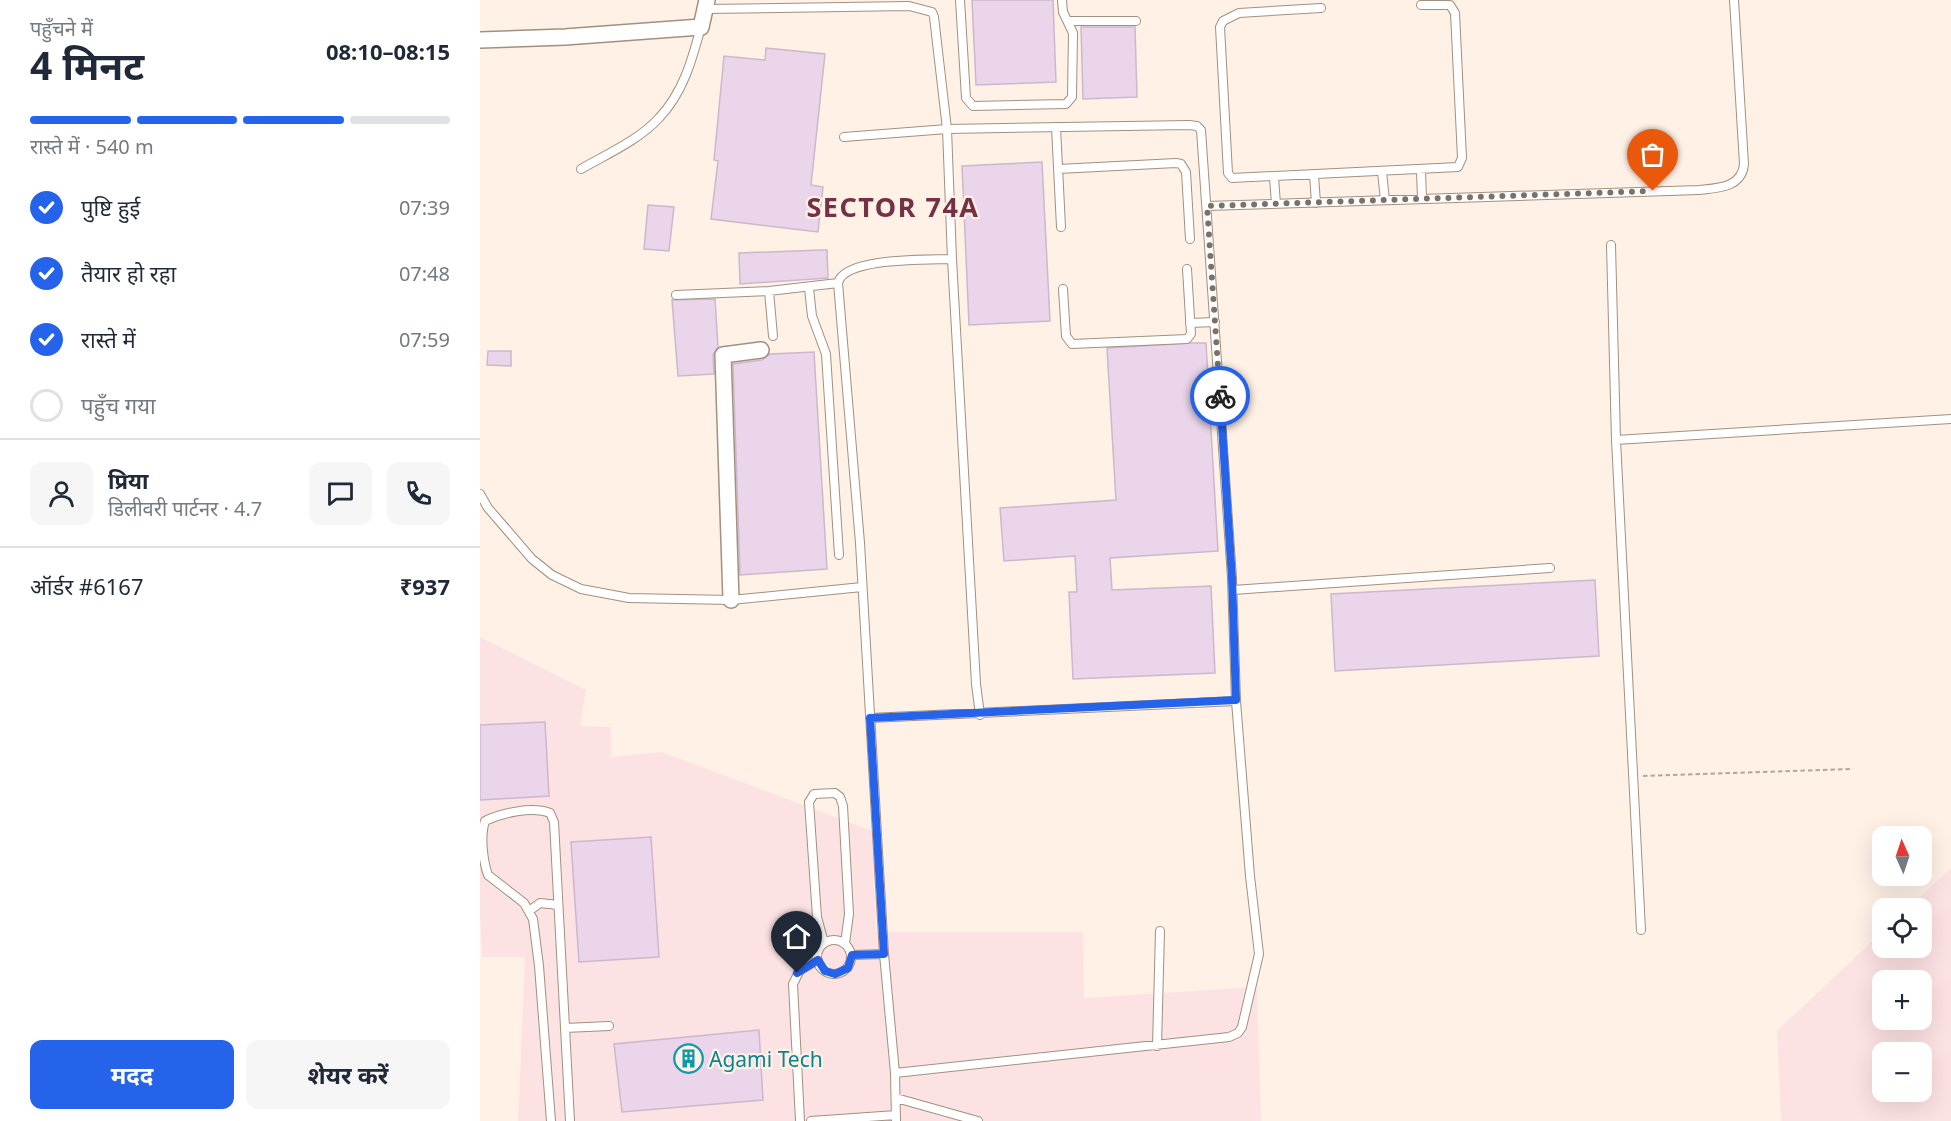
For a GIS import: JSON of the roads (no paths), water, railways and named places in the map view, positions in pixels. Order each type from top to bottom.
[{"type":"street","points":[[480,40],[565,37],[702,27],[706,5]]},
{"type":"street","points":[[731,600],[723,355],[761,351]]},
{"type":"lane","points":[[960,0],[966,98],[973,106],[1066,104],[1072,97],[1073,33],[1063,12],[1062,0]]},
{"type":"lane","points":[[1207,206],[1699,190],[1732,184],[1742,173],[1744,164],[1734,0]]},
{"type":"lane","points":[[1321,8],[1239,13],[1223,21],[1220,27],[1228,173],[1233,178],[1458,167],[1462,158],[1455,13],[1450,5],[1444,3],[1421,5]]},
{"type":"lane","points":[[706,5],[909,6],[932,12],[936,26],[947,129],[975,672],[980,715]]},
{"type":"lane","points":[[1069,21],[1136,21]]},
{"type":"lane","points":[[581,168],[629,141],[658,120],[671,103],[685,77],[702,27]]},
{"type":"lane","points":[[844,137],[947,129],[1197,126],[1202,133],[1233,590],[1236,700],[1250,876],[1259,954],[1244,1020],[1240,1031],[1229,1037],[895,1072]]},
{"type":"lane","points":[[1056,128],[1061,227]]},
{"type":"lane","points":[[1058,169],[1181,164],[1186,172],[1190,239]]},
{"type":"lane","points":[[1421,170],[1422,199]]},
{"type":"lane","points":[[1382,172],[1385,200]]},
{"type":"lane","points":[[1314,175],[1316,202]]},
{"type":"lane","points":[[1274,177],[1276,204]]},
{"type":"lane","points":[[1611,245],[1616,440],[1641,930]]},
{"type":"lane","points":[[811,1121],[896,1118],[895,1072],[884,954],[862,587],[838,283],[842,275],[863,265],[952,259]]},
{"type":"lane","points":[[1063,289],[1066,336],[1072,344],[1186,339],[1191,334],[1187,268]]},
{"type":"lane","points":[[676,295],[769,291],[838,283]]},
{"type":"lane","points":[[809,288],[812,316],[824,347],[827,363],[839,555]]},
{"type":"lane","points":[[769,291],[773,336]]},
{"type":"lane","points":[[1190,323],[1215,322]]},
{"type":"lane","points":[[1616,440],[1951,419]]},
{"type":"lane","points":[[480,494],[488,508],[521,548],[552,575],[568,584],[629,598],[731,600],[862,587]]},
{"type":"lane","points":[[1233,590],[1550,568]]},
{"type":"lane","points":[[870,718],[980,715],[1236,700]]},
{"type":"lane","points":[[824,943],[817,917],[809,802],[814,794],[828,793],[838,795],[843,806],[849,914],[844,943]]},
{"type":"lane","points":[[551,1121],[539,966],[533,919],[518,898],[488,875],[481,831],[485,821],[512,813],[533,811],[552,815],[554,822],[570,1121]]},
{"type":"lane","points":[[529,911],[540,903],[558,905]]},
{"type":"lane","points":[[1157,1046],[1160,931]]},
{"type":"lane","points":[[831,940],[844,943],[852,955],[848,968],[835,974],[825,971],[818,960],[818,952],[824,943],[831,940]]},
{"type":"lane","points":[[852,955],[884,954]]},
{"type":"lane","points":[[800,1121],[793,984],[800,970],[818,960]]},
{"type":"lane","points":[[565,1028],[609,1026]]},
{"type":"lane","points":[[896,1098],[978,1121]]},
{"type":"place","name":"Agami Tech","points":[[688,1059]]},
{"type":"district","name":"SECTOR 74A","points":[[893,206]]}]
